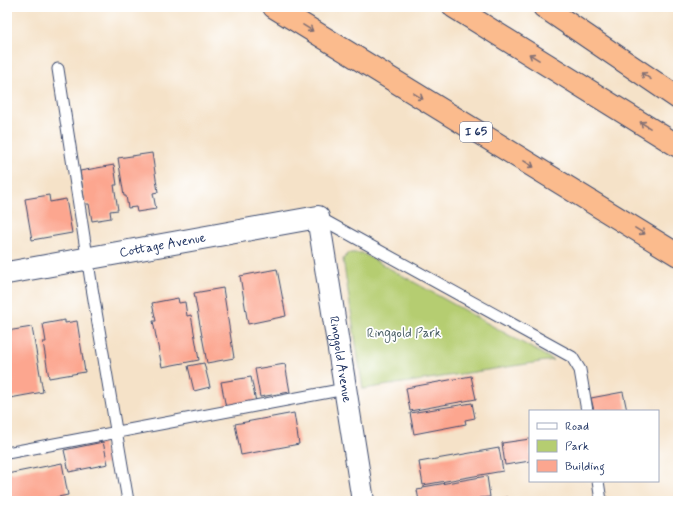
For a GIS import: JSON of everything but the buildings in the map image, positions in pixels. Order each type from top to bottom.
[{"type":"highway","name":"I 65","points":[[274,7],[678,255]]},
{"type":"highway","points":[[454,7],[678,146]]},
{"type":"highway","points":[[544,7],[678,98]]},
{"type":"street","name":"Cottage Avenue","points":[[7,274],[318,217]]},
{"type":"street","name":"Ringgold Avenue","points":[[318,217],[363,501]]},
{"type":"lane","points":[[58,69],[87,259],[128,501]]},
{"type":"lane","points":[[318,217],[572,357],[580,370],[587,410]]},
{"type":"lane","points":[[7,453],[345,389]]},
{"type":"lane","points":[[598,482],[602,501]]},
{"type":"green space","name":"Ringgold Park","points":[[349,253],[362,253],[553,360],[363,389],[343,259]]}]
